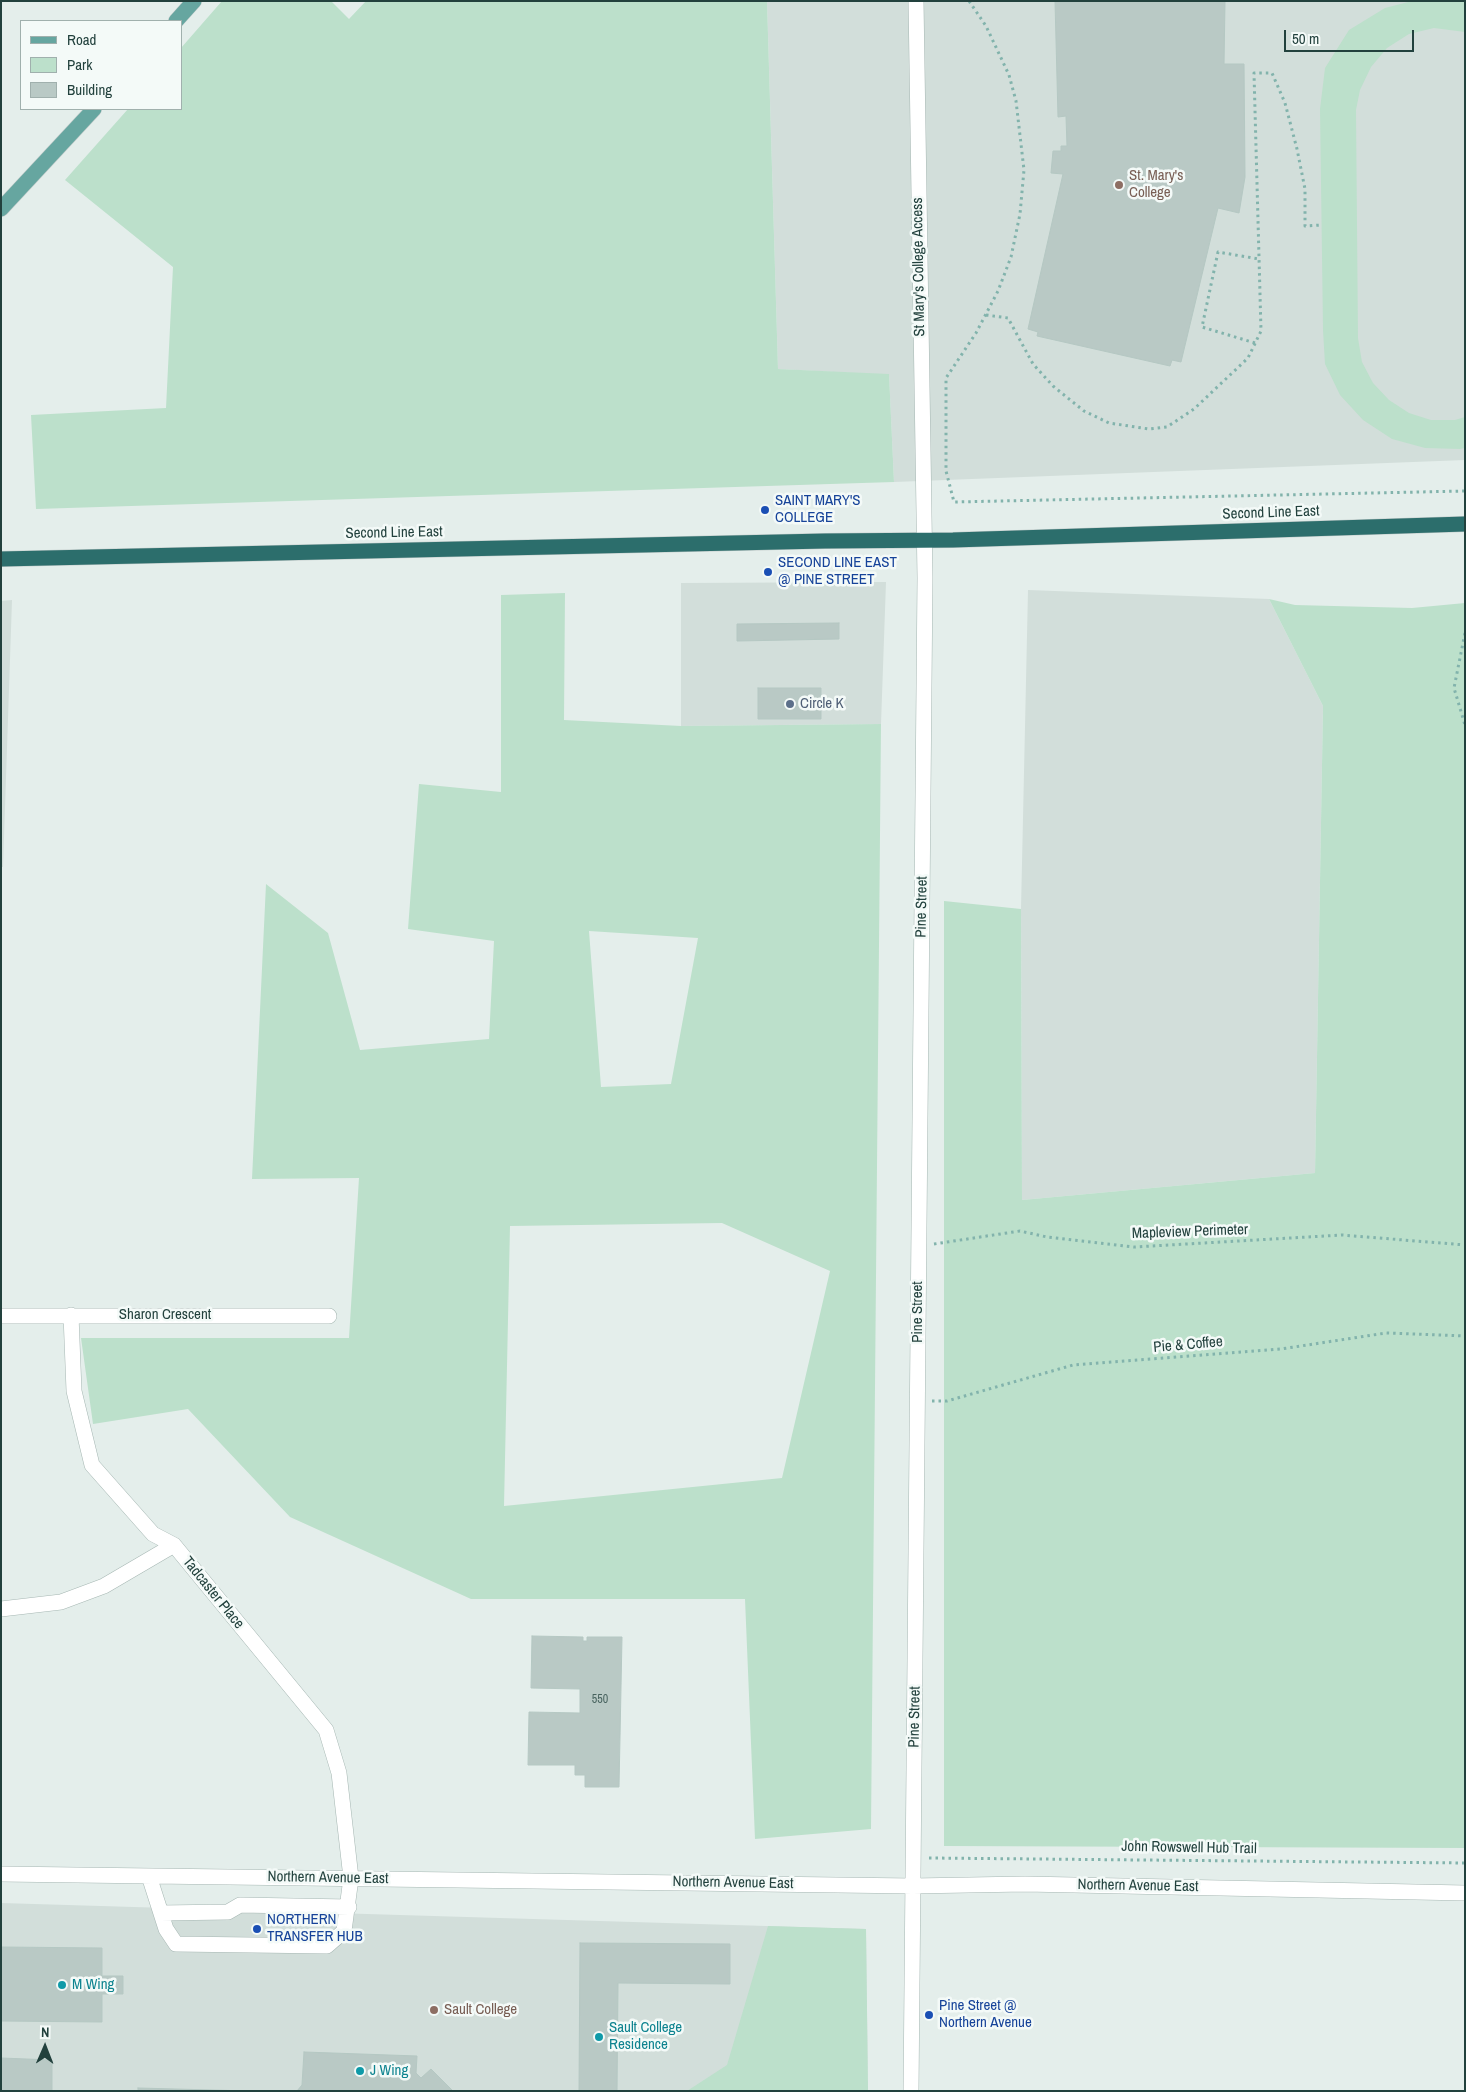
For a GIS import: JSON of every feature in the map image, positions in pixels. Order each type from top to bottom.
[{"type":"highway","name":"Second Line East","points":[[1,559],[788,542],[924,537],[1079,536],[1465,524]]},
{"type":"main road","points":[[177,20],[194,1]]},
{"type":"main road","points":[[1,209],[93,110]]},
{"type":"street","name":"St Mary's College Access","points":[[916,1],[924,537]]},
{"type":"street","name":"Pine Street","points":[[910,2091],[924,537]]},
{"type":"street","name":"Tadcaster Place","points":[[71,1315],[74,1391],[92,1465],[153,1534],[174,1545],[326,1730],[339,1773],[351,1878],[349,1907],[344,1931],[327,1946],[176,1944],[166,1929],[161,1913]]},
{"type":"street","name":"Sharon Crescent","points":[[1,1316],[329,1316]]},
{"type":"street","points":[[1,1609],[61,1602],[104,1586],[174,1545]]},
{"type":"street","name":"Northern Avenue East","points":[[1,1874],[913,1886],[1035,1884],[1465,1893]]},
{"type":"street","points":[[149,1876],[161,1913],[228,1912],[240,1905],[349,1907]]},
{"type":"path","points":[[969,1],[986,26],[1009,75],[1016,101],[1024,170],[1020,214],[1011,257],[998,291],[986,315],[946,378],[946,471],[954,502],[1465,491]]},
{"type":"path","points":[[986,315],[1008,318],[1032,364],[1053,386],[1084,412],[1109,423],[1149,429],[1167,427],[1194,409],[1248,358],[1261,331],[1254,73],[1272,73],[1285,104],[1302,173],[1305,189],[1305,226],[1322,225]]},
{"type":"path","points":[[1255,343],[1202,328],[1218,252],[1259,259]]},
{"type":"path","points":[[1465,633],[1454,688],[1465,725]]},
{"type":"path","name":"Mapleview Perimeter","points":[[919,1247],[1020,1230],[1048,1237],[1134,1247],[1342,1235],[1465,1245]]},
{"type":"path","name":"Pie & Coffee","points":[[917,1401],[947,1400],[1074,1365],[1281,1349],[1386,1333],[1465,1336]]},
{"type":"path","name":"John Rowswell Hub Trail","points":[[913,1858],[1040,1857],[1465,1863]]},
{"type":"shaded area","name":"St. Mary's College","points":[[767,1],[1465,1],[1465,460],[894,482],[889,375],[778,369]]},
{"type":"shaded area","points":[[886,582],[881,724],[681,726],[681,583]]},
{"type":"shaded area","points":[[1028,590],[1269,599],[1323,706],[1315,1173],[1022,1200],[1021,909]]},
{"type":"shaded area","points":[[12,600],[3,867],[1,867],[1,601]]},
{"type":"shaded area","name":"Sault College","points":[[1,1903],[866,1929],[868,2091],[1,2091]]},
{"type":"green space","points":[[222,1],[331,1],[349,19],[366,1],[767,1],[778,369],[889,374],[894,482],[36,509],[31,415],[166,408],[173,267],[65,180],[127,110],[182,110],[182,47]]},
{"type":"green space","points":[[1412,1],[1465,1],[1465,32],[1434,28],[1409,34],[1387,48],[1371,67],[1360,90],[1356,110],[1358,338],[1362,362],[1373,383],[1389,400],[1409,413],[1431,420],[1455,420],[1465,417],[1465,448],[1460,449],[1425,448],[1392,439],[1363,420],[1340,395],[1325,364],[1320,109],[1325,68],[1349,30],[1385,8]]},
{"type":"green space","points":[[565,593],[564,720],[681,726],[881,724],[871,1829],[755,1839],[745,1599],[471,1599],[290,1517],[188,1409],[93,1424],[81,1338],[349,1338],[359,1178],[252,1179],[266,884],[328,933],[360,1050],[489,1039],[494,941],[408,929],[419,784],[501,792],[501,595]],"holes":[[[589,931],[698,938],[671,1084],[601,1087]],[[722,1223],[830,1271],[782,1478],[504,1506],[510,1226]]]},
{"type":"green space","points":[[1269,599],[1295,605],[1412,608],[1465,603],[1465,1848],[944,1846],[944,901],[1021,909],[1022,1200],[1315,1173],[1323,706]]},
{"type":"green space","points":[[768,1926],[866,1929],[868,2091],[687,2091],[727,2065]]},
{"type":"building","points":[[1055,1],[1225,1],[1224,64],[1244,64],[1245,177],[1239,213],[1218,208],[1181,362],[1172,360],[1170,366],[1037,336],[1038,332],[1028,329],[1063,174],[1051,173],[1053,151],[1061,151],[1061,146],[1067,146],[1066,116],[1058,117]]},
{"type":"building","points":[[839,623],[839,639],[737,641],[737,624]]},
{"type":"building","name":"Circle K","points":[[758,688],[821,688],[821,719],[758,719]]},
{"type":"building","points":[[532,1636],[583,1637],[583,1641],[587,1641],[587,1637],[622,1637],[619,1787],[585,1787],[585,1775],[575,1775],[575,1765],[528,1765],[529,1712],[580,1713],[580,1689],[531,1688]]},
{"type":"building","name":"Sault College Residence","points":[[580,1943],[730,1944],[730,1984],[618,1983],[617,2091],[579,2091]]},
{"type":"building","name":"M Wing","points":[[1,1947],[102,1948],[102,1976],[123,1976],[123,1994],[102,1994],[102,2022],[1,2021]]},
{"type":"building","name":"J Wing","points":[[304,2052],[417,2056],[416,2073],[421,2078],[431,2069],[453,2091],[297,2091],[302,2085]]},
{"type":"building","points":[[1,2058],[52,2060],[52,2091],[1,2091]]},
{"type":"building","points":[[138,2088],[249,2091],[138,2091]]},
{"type":"place","name":"St. Mary's College","points":[[1119,185]]},
{"type":"place","name":"SAINT MARY'S COLLEGE","points":[[765,510]]},
{"type":"place","name":"SECOND LINE EAST @ PINE STREET","points":[[768,572]]},
{"type":"place","name":"Circle K","points":[[790,704]]},
{"type":"place","name":"NORTHERN TRANSFER HUB","points":[[257,1929]]},
{"type":"place","name":"M Wing","points":[[62,1985]]},
{"type":"place","name":"Sault College","points":[[434,2010]]},
{"type":"place","name":"Pine Street @ Northern Avenue","points":[[929,2015]]},
{"type":"place","name":"Sault College Residence","points":[[599,2037]]},
{"type":"place","name":"J Wing","points":[[360,2071]]}]
